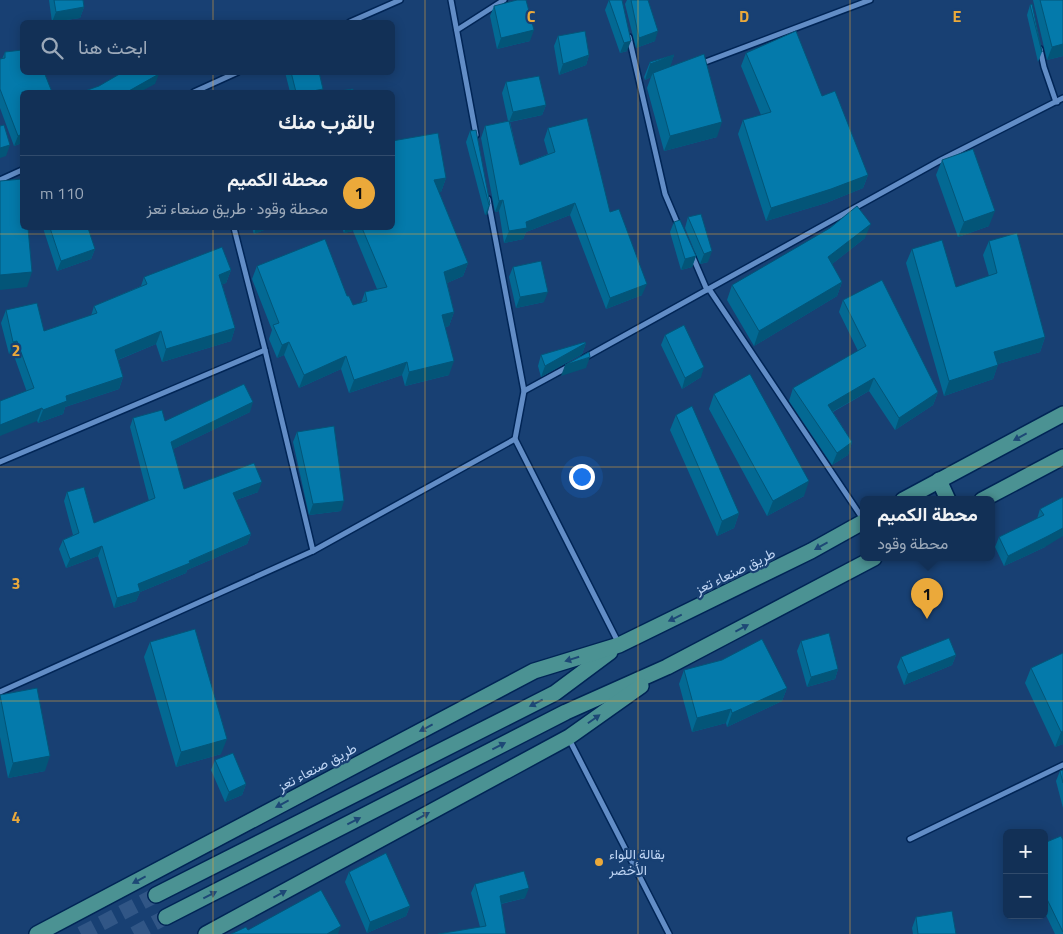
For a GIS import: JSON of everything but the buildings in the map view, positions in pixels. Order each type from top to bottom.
[{"type":"highway","points":[[909,496],[1063,414]]},
{"type":"highway","points":[[990,496],[1063,457]]},
{"type":"highway","points":[[939,480],[946,496]]},
{"type":"highway","name":"طريق صنعاء تعز","points":[[37,934],[534,671],[619,645],[811,551],[860,523]]},
{"type":"highway","points":[[166,917],[566,712],[668,667],[868,561]]},
{"type":"highway","name":"طريق صنعاء تعز","points":[[156,895],[555,693],[619,645]]},
{"type":"highway","points":[[206,934],[568,737],[668,667]]},
{"type":"street","points":[[355,20],[400,0]]},
{"type":"street","points":[[450,0],[477,137]]},
{"type":"street","points":[[457,30],[504,0]]},
{"type":"street","points":[[696,66],[870,0]]},
{"type":"street","points":[[627,29],[665,194],[680,229]]},
{"type":"street","points":[[1038,38],[1044,67],[1056,102]]},
{"type":"street","points":[[201,90],[232,75]]},
{"type":"street","points":[[640,86],[650,83]]},
{"type":"street","points":[[524,391],[940,160],[1063,98]]},
{"type":"street","points":[[0,180],[20,171]]},
{"type":"street","points":[[488,196],[524,391],[515,439],[619,645]]},
{"type":"street","points":[[235,230],[266,350],[313,551]]},
{"type":"street","points":[[688,246],[707,290],[709,289],[860,516]]},
{"type":"street","points":[[0,462],[266,350]]},
{"type":"street","points":[[0,692],[313,551],[515,439]]},
{"type":"street","points":[[568,737],[669,934]]},
{"type":"street","points":[[910,840],[1063,765]]},
{"type":"tunnel","points":[[81,934],[156,895]]},
{"type":"tunnel","points":[[134,934],[166,917]]},
{"type":"place","name":"محطة الكميم","points":[[927,619]]},
{"type":"place","name":"بقالة اللواء الأخضر","points":[[599,862]]}]
